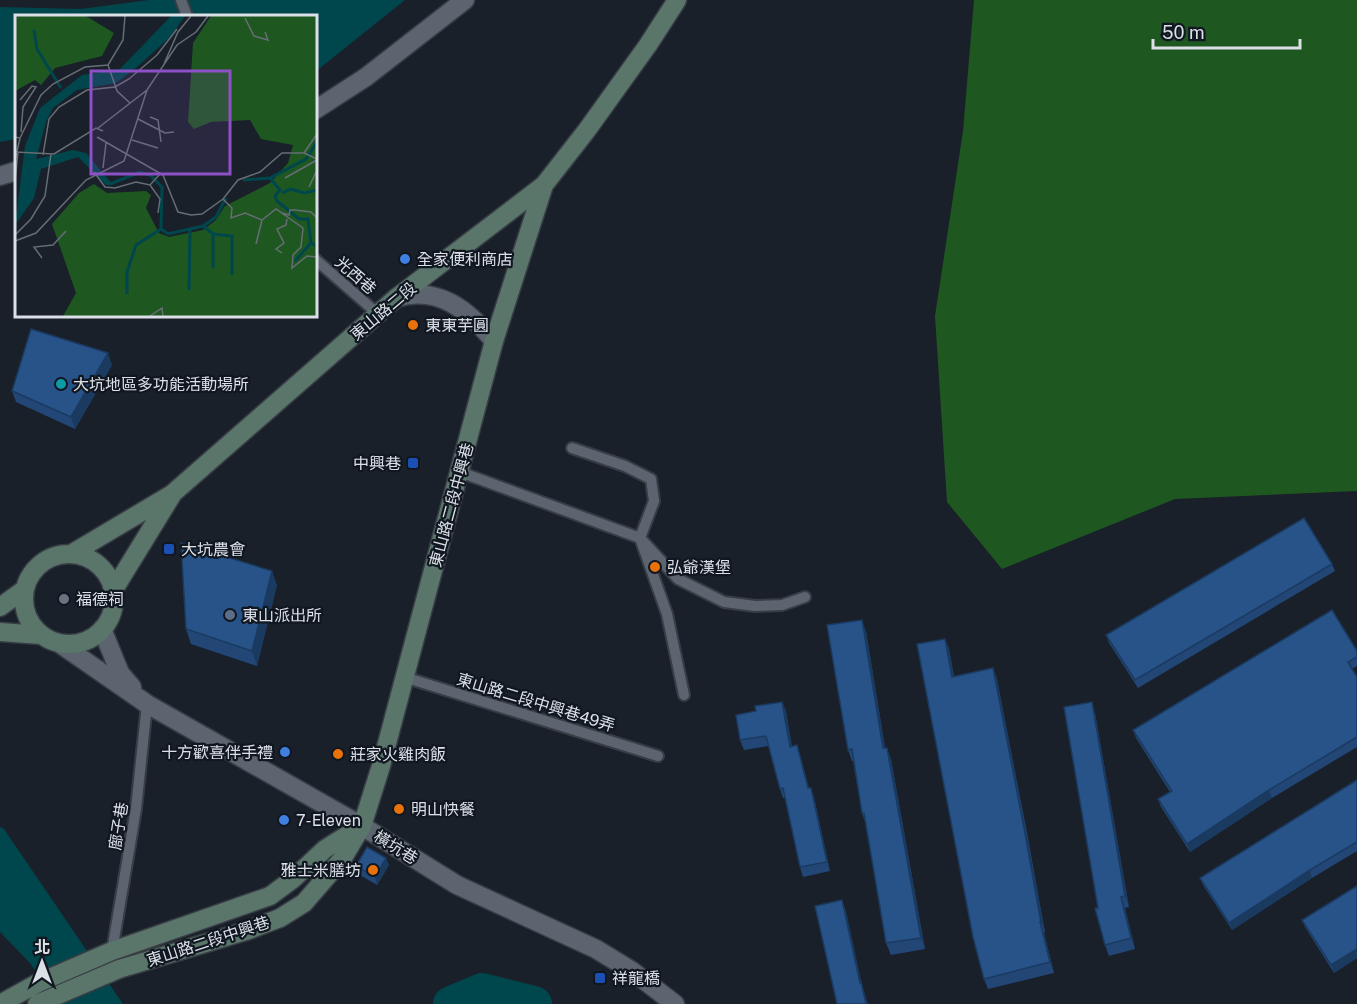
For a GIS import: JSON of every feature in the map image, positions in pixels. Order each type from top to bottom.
[{"type":"main road","name":"東山路二段","points":[[71,554],[172,494],[396,298],[544,185],[634,64],[677,0]]},
{"type":"main road","name":"東山路二段中興巷","points":[[42,1002],[119,969],[246,931],[280,918],[304,903],[343,858],[362,826],[381,766],[494,341],[544,185]]},
{"type":"main road","points":[[113,591],[172,494]]},
{"type":"main road","points":[[0,632],[41,635],[59,643],[75,643],[90,639],[110,618],[113,605],[113,591],[108,577],[98,565],[86,557],[71,554],[57,555],[34,570],[23,597],[25,611],[31,624],[41,635]]},
{"type":"main road","points":[[0,607],[25,589]]},
{"type":"main road","name":"東山路二段中興巷","points":[[0,1004],[35,984],[109,952],[270,896],[293,879],[325,849],[362,826]]},
{"type":"street","points":[[316,109],[366,77],[465,0]]},
{"type":"street","points":[[0,176],[15,171]]},
{"type":"street","points":[[396,298],[415,293],[444,300],[465,312],[494,341]]},
{"type":"street","points":[[102,629],[120,673],[147,704]]},
{"type":"street","name":"橫坑巷","points":[[59,643],[147,704],[362,826],[458,885],[596,949],[632,971],[674,1004]]},
{"type":"street","points":[[35,984],[42,1002]]},
{"type":"lane","points":[[181,0],[187,15]]},
{"type":"lane","name":"光西巷","points":[[316,260],[378,314]]},
{"type":"lane","points":[[572,448],[625,466],[651,479],[654,501],[640,537],[667,614],[684,695]]},
{"type":"lane","points":[[460,472],[640,537],[678,579],[724,602],[755,606],[782,605],[806,597]]},
{"type":"lane","name":"東山路二段中興巷49弄","points":[[404,677],[658,756]]},
{"type":"lane","name":"廍子巷","points":[[109,952],[136,809],[147,704]]},
{"type":"green space","points":[[974,0],[1357,0],[1357,491],[1175,499],[1002,569],[947,502],[935,316],[963,131]]},
{"type":"water","points":[[149,0],[405,0],[316,71],[316,15],[15,15],[15,139],[0,142],[0,7],[81,9]]},
{"type":"water","points":[[0,827],[4,829],[123,1004],[59,1004],[30,963],[0,932]]},
{"type":"building","name":"大坑地區多功能活動場所","points":[[31,329],[108,353],[71,417],[12,391]]},
{"type":"building","points":[[1304,518],[1332,564],[1135,680],[1106,635]]},
{"type":"building","name":"東山派出所","points":[[181,543],[272,571],[252,651],[186,629]]},
{"type":"building","points":[[1332,610],[1357,651],[1357,657],[1348,662],[1357,677],[1357,737],[1269,790],[1187,844],[1158,799],[1172,791],[1133,730]]},
{"type":"building","points":[[862,620],[883,748],[887,748],[921,938],[886,943],[852,749],[848,750],[827,625]]},
{"type":"building","points":[[945,639],[952,677],[993,668],[1040,922],[1050,962],[984,979],[973,937],[917,644]]},
{"type":"building","points":[[782,702],[790,747],[797,745],[808,788],[811,788],[827,862],[800,867],[783,788],[780,789],[766,736],[740,740],[736,715],[756,711],[755,706]]},
{"type":"building","points":[[1092,702],[1125,896],[1121,897],[1131,938],[1105,945],[1095,908],[1098,908],[1064,707]]},
{"type":"building","points":[[1357,780],[1357,842],[1229,923],[1200,878]]},
{"type":"building","points":[[367,847],[386,858],[375,877],[356,866]]},
{"type":"building","points":[[1357,886],[1357,949],[1331,965],[1302,920]]},
{"type":"building","points":[[842,900],[866,1004],[837,1004],[815,906]]},
{"type":"waterway","points":[[451,1004],[482,991],[534,1004]]},
{"type":"place","name":"全家便利商店","points":[[405,259]]},
{"type":"place","name":"東東芋圓","points":[[413,325]]},
{"type":"place","name":"大坑地區多功能活動場所","points":[[61,384]]},
{"type":"place","name":"中興巷","points":[[413,463]]},
{"type":"place","name":"大坑農會","points":[[169,549]]},
{"type":"place","name":"弘爺漢堡","points":[[655,567]]},
{"type":"place","name":"福德祠","points":[[64,599]]},
{"type":"place","name":"東山派出所","points":[[230,615]]},
{"type":"place","name":"十方歡喜伴手禮","points":[[285,752]]},
{"type":"place","name":"莊家火雞肉飯","points":[[338,754]]},
{"type":"place","name":"明山快餐","points":[[399,809]]},
{"type":"place","name":"7-Eleven","points":[[284,820]]},
{"type":"place","name":"雅士米膳坊","points":[[373,870]]},
{"type":"place","name":"祥龍橋","points":[[600,978]]}]
